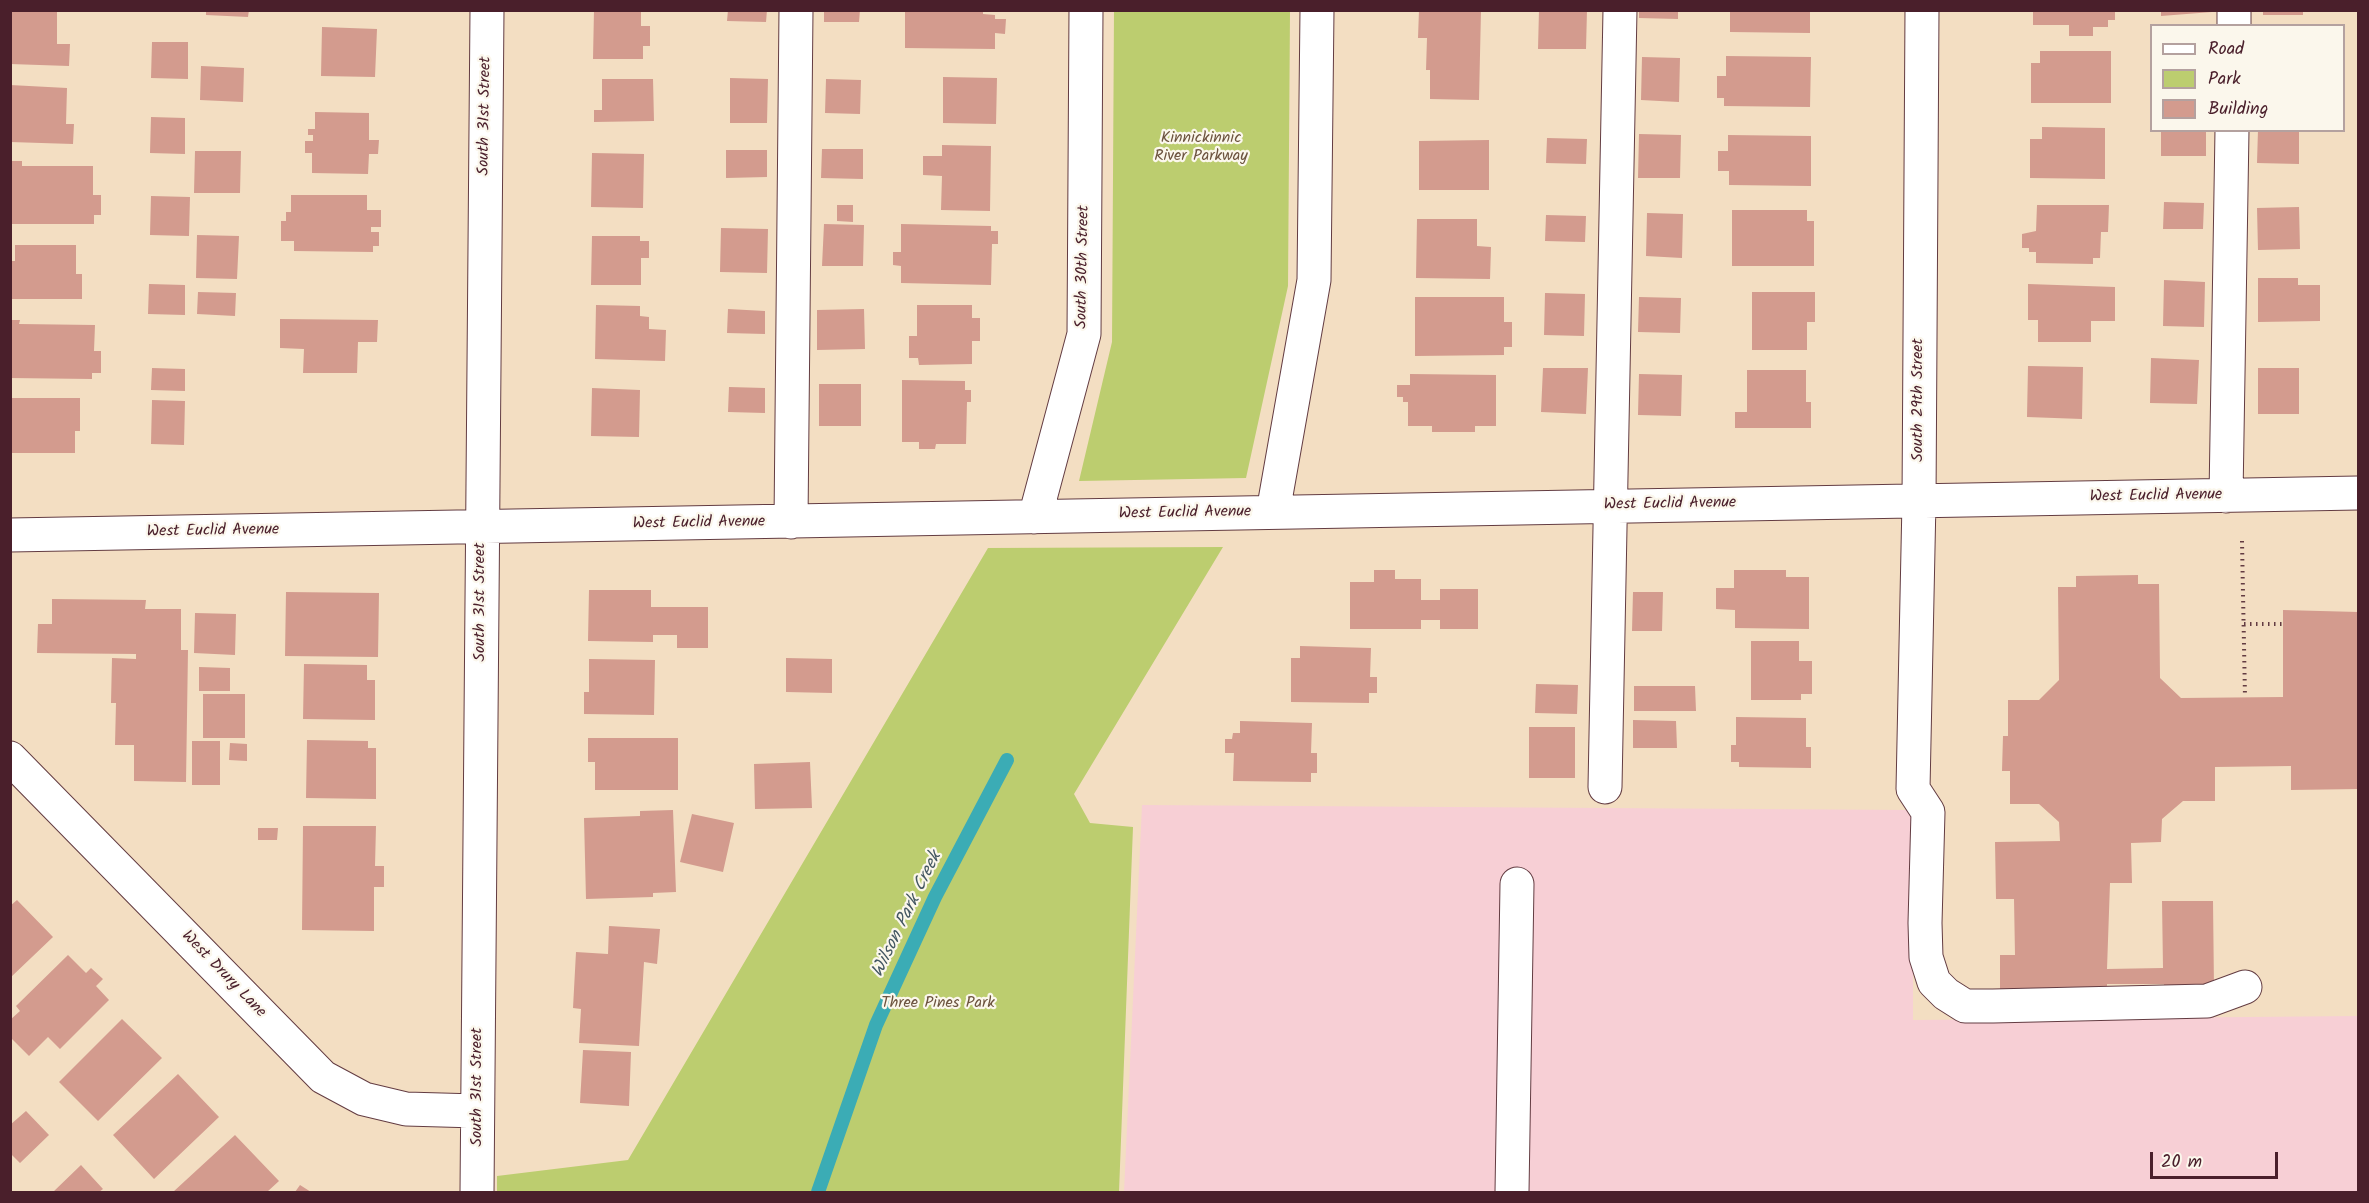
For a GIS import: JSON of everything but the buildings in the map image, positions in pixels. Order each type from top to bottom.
[{"type":"street","name":"South 31st Street","points":[[477,1192],[487,10]]},
{"type":"street","points":[[791,522],[796,10]]},
{"type":"street","name":"South 30th Street","points":[[1035,517],[1084,334],[1086,10]]},
{"type":"street","points":[[1273,512],[1314,280],[1317,10]]},
{"type":"street","points":[[1605,787],[1620,10]]},
{"type":"street","name":"South 29th Street","points":[[1922,10],[1913,789],[1928,812],[1926,957],[1934,982],[1946,994],[1965,1006],[2207,1001],[2245,987]]},
{"type":"street","points":[[2226,496],[2232,132]]},
{"type":"street","name":"West Euclid Avenue","points":[[10,535],[2358,493]]},
{"type":"street","name":"West Drury Lane","points":[[10,758],[323,1077],[364,1099],[406,1109],[477,1111]]},
{"type":"street","points":[[1512,1192],[1517,884]]},
{"type":"path","points":[[2242,541],[2245,697]]},
{"type":"path","points":[[2244,624],[2283,624]]},
{"type":"shaded area","points":[[1142,805],[1913,810],[1913,1020],[2358,1016],[2358,1192],[1124,1192]]},
{"type":"green space","name":"Kinnickinnic River Parkway","points":[[1114,11],[1290,11],[1288,286],[1246,478],[1079,481],[1112,342]]},
{"type":"green space","name":"Three Pines Park","points":[[1223,547],[1074,794],[1090,823],[1133,827],[1119,1192],[497,1192],[497,1176],[628,1160],[988,548]]},
{"type":"waterway","name":"Wilson Park Creek","points":[[818,1192],[876,1025],[935,897],[1007,760]]}]
